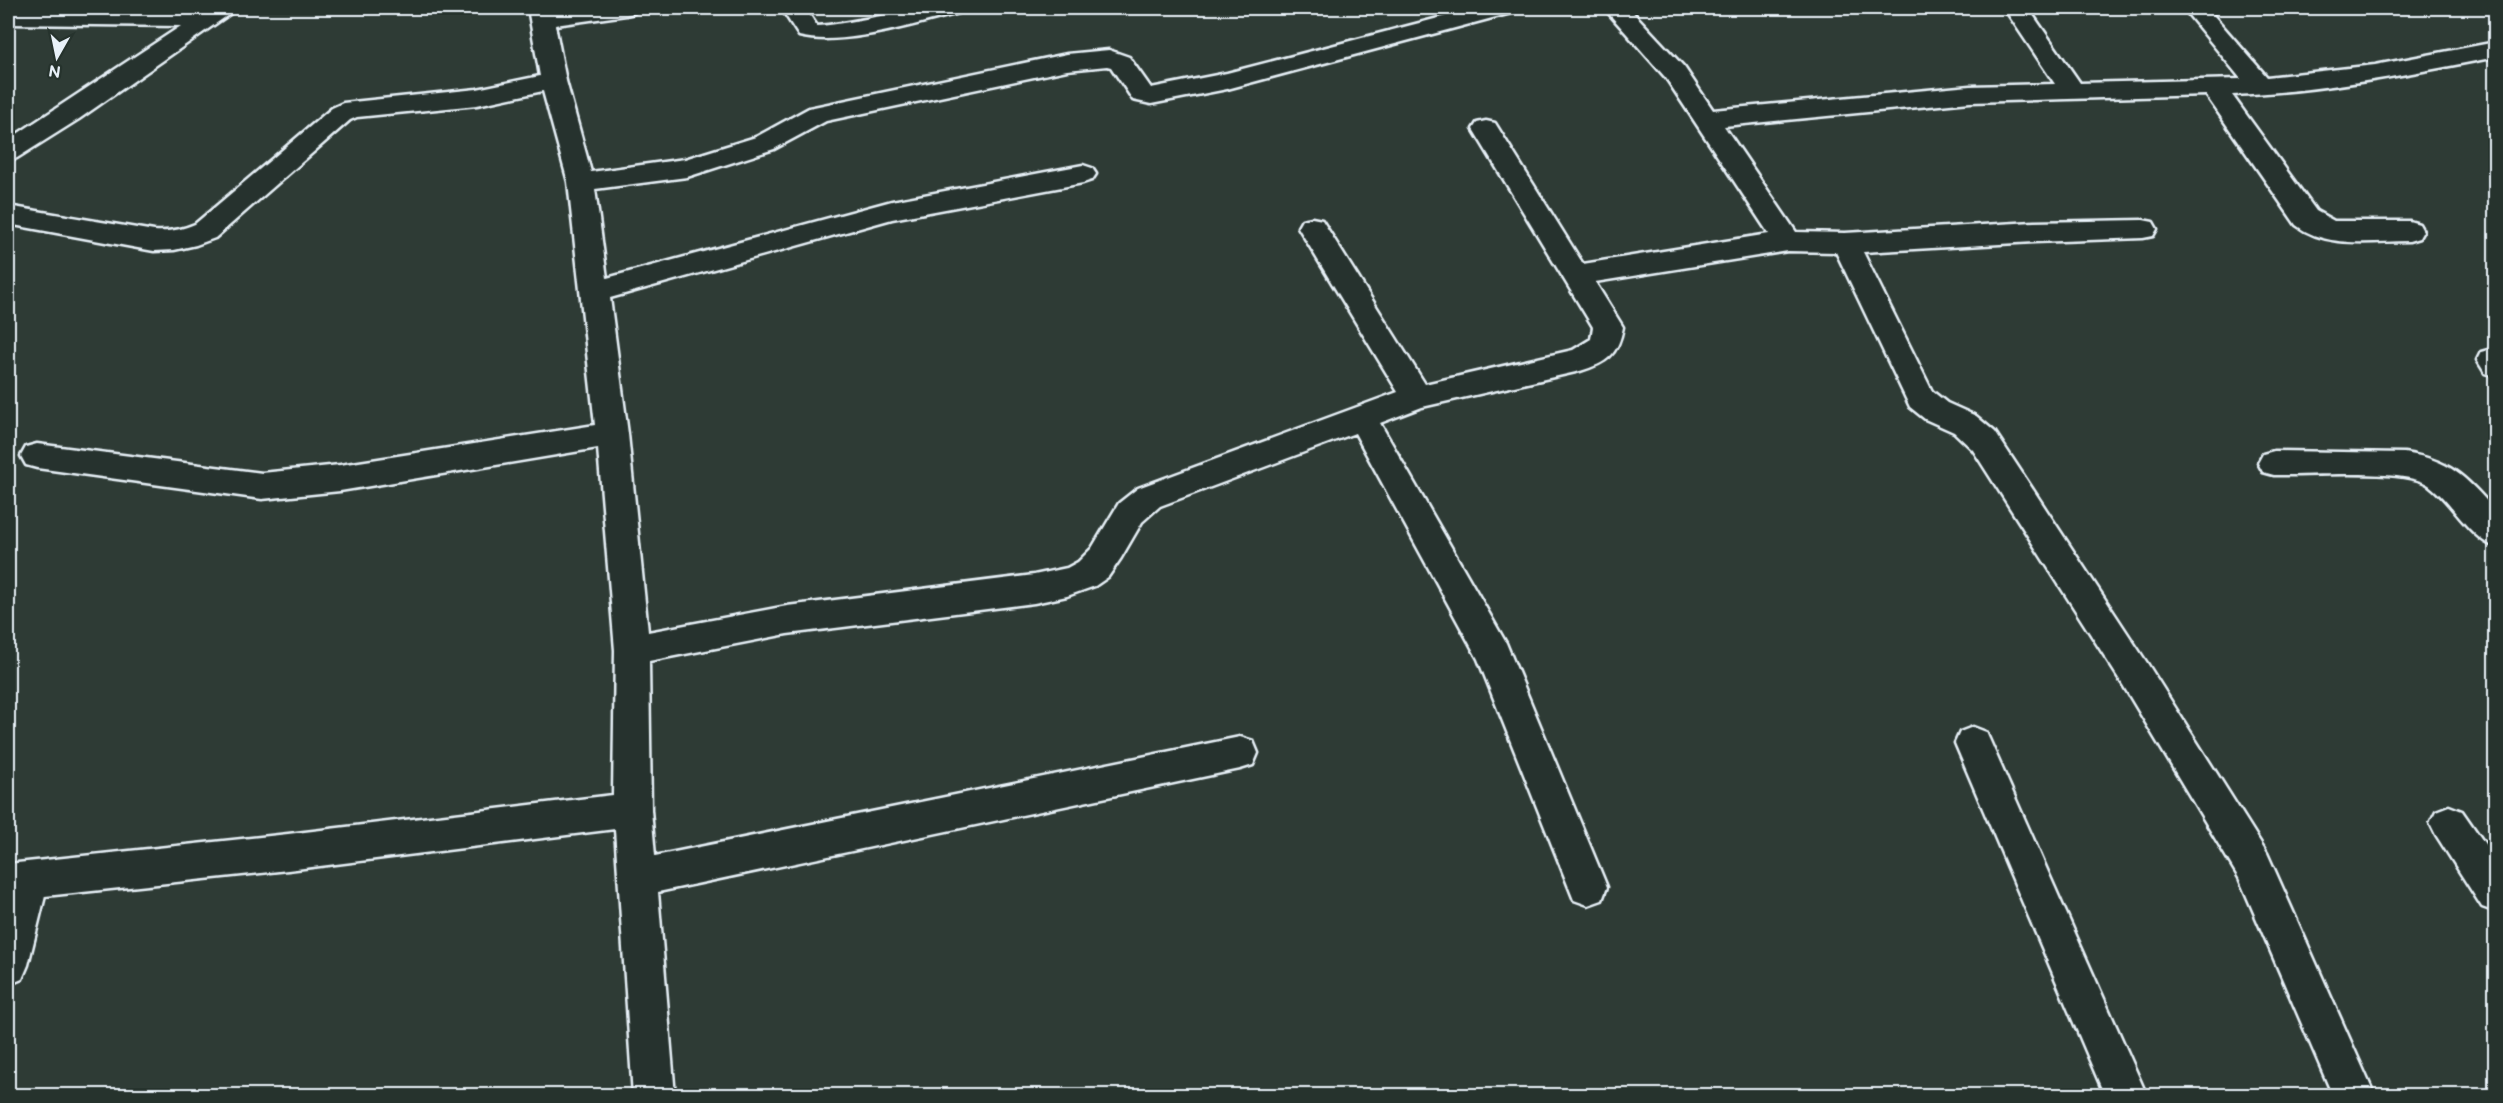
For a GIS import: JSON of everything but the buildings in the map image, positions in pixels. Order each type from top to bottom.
[{"type":"street","points":[[626,8],[540,14],[553,81],[581,182],[612,434],[632,650],[632,810],[654,1095]]},
{"type":"street","points":[[793,8],[808,31],[816,34],[837,32],[951,8]]},
{"type":"street","points":[[581,182],[687,168],[765,143],[818,114],[1067,62],[1109,58],[1119,62],[1143,94],[1151,96],[1227,81],[1503,8]]},
{"type":"street","points":[[1616,8],[1676,73],[1788,241]]},
{"type":"street","points":[[2016,8],[2073,91]]},
{"type":"street","points":[[2195,8],[2261,86]]},
{"type":"street","points":[[8,17],[215,13]]},
{"type":"street","points":[[13,145],[70,113],[215,13]]},
{"type":"street","points":[[1707,119],[1970,94],[2261,86],[2375,73],[2496,49]]},
{"type":"street","points":[[8,216],[171,243],[205,231],[340,114],[352,109],[477,97],[553,81]]},
{"type":"street","points":[[2214,88],[2306,218],[2315,225],[2323,230],[2334,231],[2409,231]]},
{"type":"street","points":[[632,650],[787,620],[1034,589],[1069,581],[1095,568],[1126,516],[1135,505],[1149,497],[1418,397],[1580,360],[1593,354],[1605,344],[1608,327],[1486,129]]},
{"type":"street","points":[[593,292],[892,210],[1083,174]]},
{"type":"street","points":[[1312,227],[1418,397]]},
{"type":"street","points":[[1575,275],[1788,241],[1845,243],[2034,232],[2143,229]]},
{"type":"street","points":[[1845,243],[1921,399],[1936,411],[1965,424],[1984,441],[2135,674],[2253,866],[2354,1095]]},
{"type":"street","points":[[1362,418],[1494,654],[1588,887]]},
{"type":"street","points":[[37,456],[262,486],[340,478],[612,434]]},
{"type":"street","points":[[2274,463],[2402,465],[2432,471],[2451,484],[2496,534]]},
{"type":"street","points":[[1972,743],[2126,1095]]},
{"type":"street","points":[[639,878],[1240,753]]},
{"type":"street","points":[[8,965],[19,882],[632,810]]},
{"type":"street","points":[[2449,823],[2496,894]]}]
